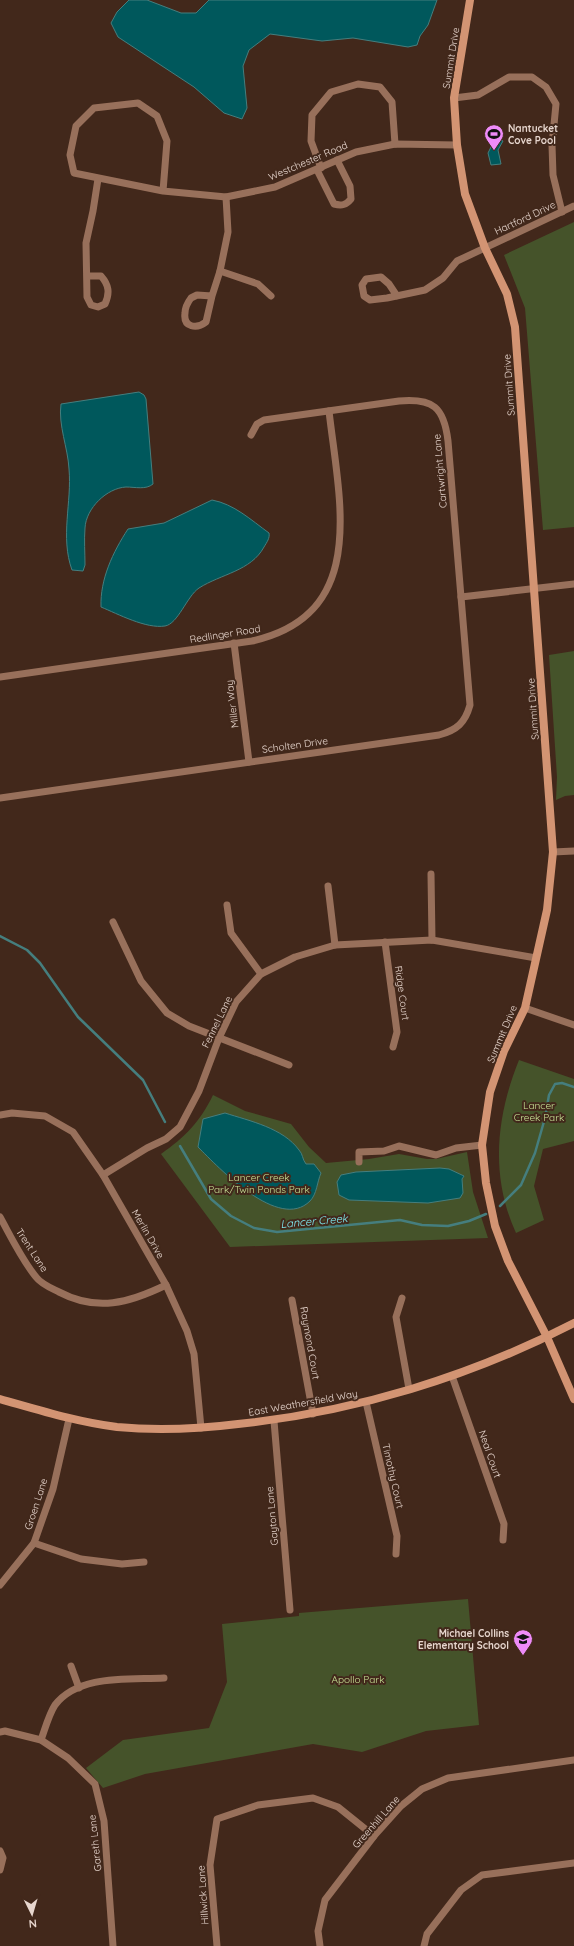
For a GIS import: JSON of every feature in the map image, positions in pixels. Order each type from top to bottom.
[{"type":"street","name":"Summit Drive","points":[[470,0],[454,98],[457,145],[465,194],[485,248],[507,294],[515,327],[553,852],[547,910],[525,1008],[504,1051],[490,1092],[482,1145],[486,1183],[495,1226],[508,1262],[547,1337],[574,1399]]},
{"type":"street","points":[[454,98],[478,95],[508,77],[532,77],[546,87],[556,104],[552,145],[553,176],[562,212]]},
{"type":"street","points":[[337,160],[350,186],[351,199],[346,204],[341,206],[334,204],[319,169],[311,141],[312,115],[331,92],[358,84],[380,86],[392,102],[395,144]]},
{"type":"street","name":"Westchester Road","points":[[163,191],[167,141],[157,116],[138,103],[94,108],[76,126],[70,155],[74,172],[98,179],[163,191],[226,197],[275,187],[356,152],[395,144],[457,145]]},
{"type":"street","points":[[87,276],[101,276],[106,282],[108,297],[105,304],[98,306],[91,305],[88,301],[87,276],[86,243],[98,179]]},
{"type":"street","points":[[212,296],[197,295],[190,298],[184,311],[184,319],[188,325],[199,327],[206,322],[220,271],[228,232],[226,197]]},
{"type":"street","name":"Hartford Drive","points":[[397,296],[389,284],[381,278],[366,279],[362,285],[364,296],[370,300],[397,296],[425,290],[443,278],[457,262],[574,206]]},
{"type":"street","points":[[220,271],[258,284],[271,296]]},
{"type":"street","name":"Cartwright Lane","points":[[251,434],[257,424],[264,420],[414,400],[428,402],[439,412],[443,419],[447,434],[461,596]]},
{"type":"street","name":"Redlinger Road","points":[[0,677],[234,643],[271,636],[289,628],[308,614],[321,599],[332,580],[339,559],[341,537],[329,411]]},
{"type":"street","points":[[461,596],[574,584]]},
{"type":"street","name":"Scholten Drive","points":[[0,798],[192,772],[249,762],[439,735],[453,730],[465,721],[470,705],[461,596]]},
{"type":"street","name":"Miller Way","points":[[234,643],[249,762]]},
{"type":"street","points":[[553,852],[574,851]]},
{"type":"street","points":[[431,874],[432,940]]},
{"type":"street","points":[[328,886],[335,945]]},
{"type":"street","points":[[227,905],[231,933],[262,974]]},
{"type":"street","points":[[113,922],[141,981],[167,1013],[189,1026],[289,1065]]},
{"type":"street","name":"Fennel Lane","points":[[103,1175],[146,1148],[166,1139],[180,1126],[199,1091],[219,1038],[236,1002],[262,974],[295,957],[335,945],[432,940],[536,958]]},
{"type":"street","name":"Ridge Court","points":[[385,942],[398,1032],[393,1047]]},
{"type":"street","points":[[525,1008],[574,1025]]},
{"type":"street","name":"Merlin Drive","points":[[0,1115],[12,1114],[45,1116],[73,1132],[103,1175],[166,1285],[187,1331],[194,1354],[201,1428]]},
{"type":"street","points":[[359,1162],[359,1152],[384,1151],[399,1146],[436,1155],[456,1148],[482,1145]]},
{"type":"street","name":"Trent Lane","points":[[0,1217],[37,1278],[73,1300],[96,1304],[118,1302],[139,1298],[166,1285]]},
{"type":"street","points":[[402,1298],[396,1317],[409,1389]]},
{"type":"street","name":"Raymond Court","points":[[292,1300],[313,1414]]},
{"type":"street","name":"East Weathersfield Way","points":[[0,1399],[69,1419],[117,1426],[159,1429],[201,1428],[274,1421],[366,1402],[452,1376],[547,1337],[574,1323]]},
{"type":"street","name":"Neal Court","points":[[452,1376],[504,1524],[502,1540]]},
{"type":"street","name":"Timothy Court","points":[[366,1402],[397,1536],[396,1554]]},
{"type":"street","name":"Groen Lane","points":[[0,1585],[34,1543],[53,1489],[69,1419]]},
{"type":"street","name":"Gayton Lane","points":[[274,1421],[290,1610]]},
{"type":"street","points":[[34,1543],[81,1559],[122,1564],[144,1562]]},
{"type":"street","points":[[71,1666],[79,1688]]},
{"type":"street","points":[[0,1732],[41,1740],[55,1706],[72,1691],[94,1682],[164,1678]]},
{"type":"street","name":"Gareth Lane","points":[[41,1740],[68,1758],[96,1784],[104,1820],[113,1946]]},
{"type":"street","name":"Greenhill Lane","points":[[320,1946],[318,1931],[325,1900],[374,1836],[401,1806],[422,1788],[448,1778],[574,1760]]},
{"type":"street","name":"Hillwick Lane","points":[[218,1946],[210,1865],[217,1818],[258,1805],[313,1798],[338,1807],[374,1836]]},
{"type":"street","points":[[0,1851],[3,1858],[0,1870]]},
{"type":"street","points":[[424,1946],[427,1934],[461,1890],[482,1875],[574,1863]]},
{"type":"green space","points":[[574,222],[574,527],[543,530],[525,308],[504,255]]},
{"type":"green space","points":[[574,651],[574,795],[565,796],[556,800],[557,777],[549,655]]},
{"type":"green space","name":"Lancer Creek Park","points":[[519,1060],[574,1079],[574,1141],[543,1149],[534,1186],[544,1220],[516,1233],[502,1190],[499,1168],[499,1146],[505,1103]]},
{"type":"green space","name":"Lancer Creek Park/Twin Ponds Park","points":[[213,1095],[245,1111],[291,1124],[309,1147],[326,1163],[369,1159],[399,1154],[427,1159],[436,1159],[467,1152],[473,1192],[488,1238],[230,1247],[161,1154],[185,1135],[203,1113]]},
{"type":"green space","name":"Apollo Park","points":[[468,1599],[479,1725],[426,1731],[362,1752],[313,1744],[145,1774],[103,1788],[86,1768],[123,1740],[209,1728],[227,1682],[222,1624],[299,1616],[299,1613]]},
{"type":"water","points":[[129,0],[147,0],[181,13],[196,13],[209,0],[437,0],[428,25],[420,36],[417,45],[408,47],[353,38],[322,41],[270,34],[249,50],[243,66],[247,108],[242,119],[224,113],[194,87],[118,37],[111,23],[117,12]]},
{"type":"water","name":"Nantucket Cove Pool","points":[[496,137],[503,141],[498,150],[501,164],[491,165],[488,153]]},
{"type":"water","points":[[139,392],[144,395],[146,399],[153,484],[144,488],[119,488],[105,495],[99,500],[89,513],[86,521],[85,565],[83,571],[72,570],[67,545],[69,469],[60,412],[61,404]]},
{"type":"water","points":[[212,500],[235,509],[269,533],[268,540],[264,547],[251,562],[244,567],[199,588],[190,597],[174,620],[165,626],[141,623],[101,607],[101,597],[108,566],[128,529],[164,523]]},
{"type":"water","points":[[225,1113],[255,1122],[284,1136],[292,1142],[300,1152],[306,1164],[314,1164],[321,1173],[316,1191],[310,1201],[297,1208],[282,1208],[266,1203],[234,1181],[198,1147],[203,1119]]},
{"type":"water","points":[[440,1168],[449,1169],[464,1176],[462,1179],[463,1193],[460,1198],[428,1203],[349,1200],[339,1195],[337,1182],[341,1175],[356,1172]]},
{"type":"waterway","points":[[0,936],[27,950],[40,963],[78,1017],[143,1080],[165,1122]]},
{"type":"waterway","name":"Lancer Creek","points":[[500,1206],[521,1185],[535,1153],[545,1118],[549,1095],[555,1084],[562,1083],[574,1087]]},
{"type":"waterway","name":"Lancer Creek","points":[[180,1146],[211,1199],[231,1216],[254,1228],[277,1232],[400,1220],[422,1225],[448,1226],[469,1221],[486,1214]]},
{"type":"place","name":"Nantucket Cove Pool","points":[[494,151]]},
{"type":"place","name":"Michael Collins Elementary School","points":[[523,1656]]}]
